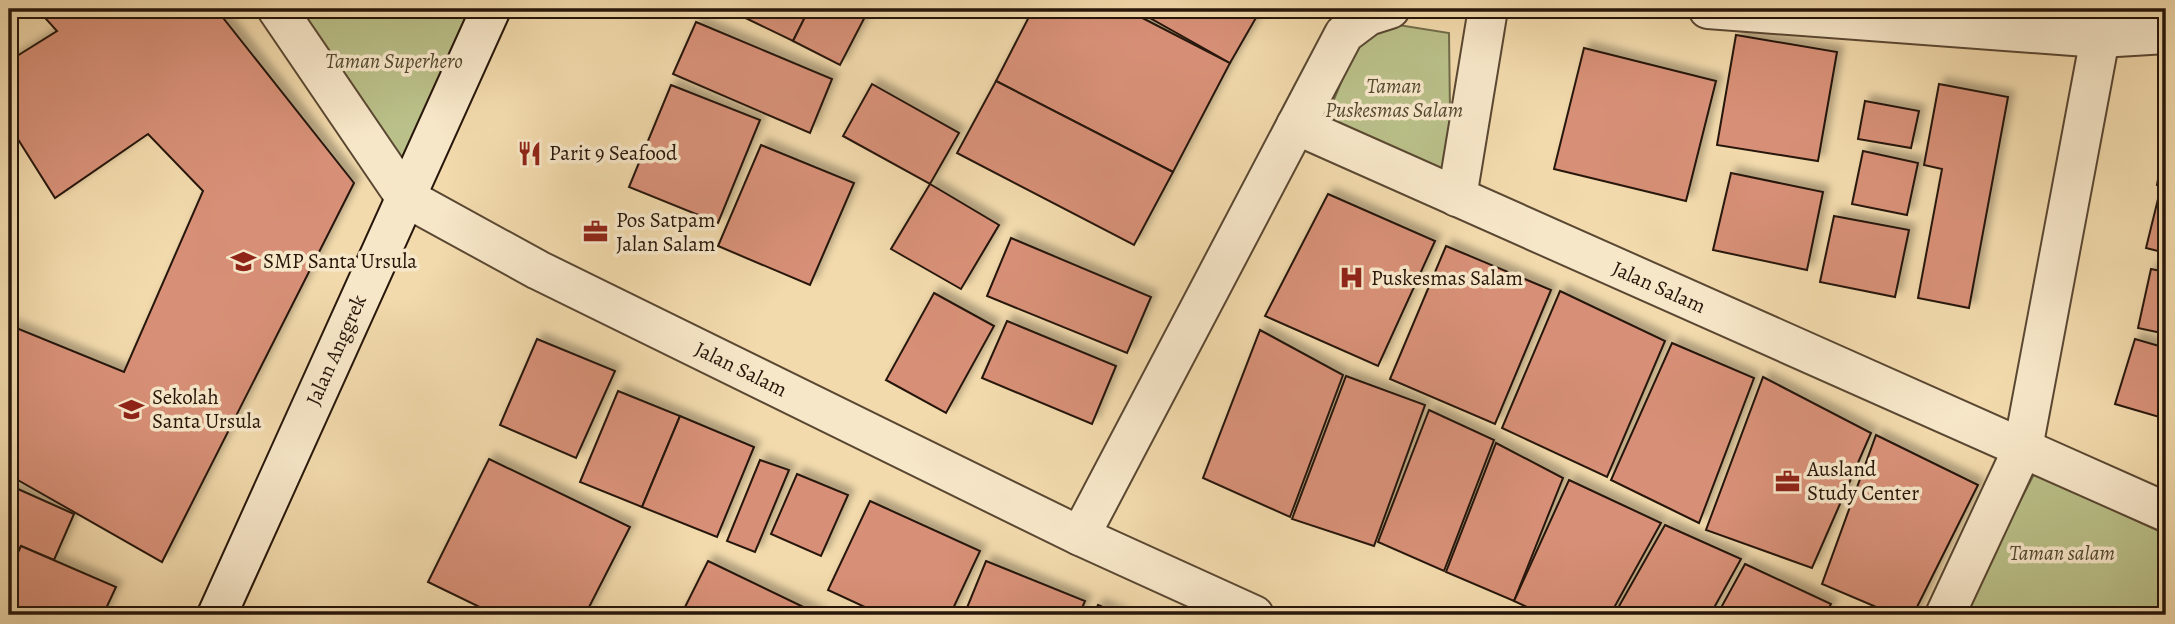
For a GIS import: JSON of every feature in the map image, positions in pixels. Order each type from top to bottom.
[{"type":"street","points":[[277,9],[405,197]]},
{"type":"street","name":"Jalan Anggrek","points":[[217,615],[491,9]]},
{"type":"street","points":[[1080,536],[1344,34],[1368,16],[1390,9]]},
{"type":"street","points":[[1457,197],[1489,9]]},
{"type":"street","points":[[1708,9],[2100,38],[2166,34]]},
{"type":"street","points":[[1945,615],[2023,448],[2100,38]]},
{"type":"street","name":"Jalan Salam","points":[[1296,125],[2166,512]]},
{"type":"street","name":"Jalan Salam","points":[[405,197],[538,270],[1080,536],[1254,615]]},
{"type":"green space","name":"Taman Superhero","points":[[294,9],[477,9],[402,165]]},
{"type":"green space","name":"Taman Puskesmas Salam","points":[[1367,20],[1449,33],[1451,192],[1322,128]]},
{"type":"green space","name":"Taman salam","points":[[2034,474],[2166,534],[2166,615],[1962,615]]},
{"type":"building","name":"Sekolah Santa Ursula","points":[[37,9],[216,9],[354,183],[162,562],[9,475],[9,325],[124,372],[203,191],[148,134],[55,198],[9,125],[9,61],[57,31]]},
{"type":"building","points":[[727,9],[809,9],[793,41]]},
{"type":"building","points":[[809,9],[869,9],[840,65],[793,41]]},
{"type":"building","points":[[1033,9],[1125,9],[1230,63],[1173,172],[996,81]]},
{"type":"building","points":[[1134,9],[1261,9],[1230,63]]},
{"type":"building","points":[[696,22],[832,79],[810,133],[673,74]]},
{"type":"building","points":[[1736,35],[1837,52],[1818,161],[1717,145]]},
{"type":"building","points":[[1584,48],[1716,81],[1686,201],[1554,169]]},
{"type":"building","points":[[996,81],[1173,172],[1134,245],[957,153]]},
{"type":"building","points":[[872,84],[959,133],[930,184],[843,136]]},
{"type":"building","points":[[1939,84],[2008,97],[1969,308],[1918,298],[1942,169],[1924,165]]},
{"type":"building","points":[[671,85],[760,120],[718,223],[629,187]]},
{"type":"building","points":[[1865,101],[1919,111],[1911,148],[1858,139]]},
{"type":"building","points":[[2166,137],[2166,187],[2157,185]]},
{"type":"building","points":[[761,145],[854,183],[810,285],[718,246]]},
{"type":"building","points":[[1863,151],[1918,163],[1907,215],[1852,204]]},
{"type":"building","points":[[1731,173],[1823,192],[1807,270],[1713,250]]},
{"type":"building","points":[[930,184],[999,225],[961,289],[891,249]]},
{"type":"building","name":"Puskesmas Salam","points":[[1328,194],[1435,241],[1378,366],[1265,316]]},
{"type":"building","points":[[2159,195],[2166,196],[2166,253],[2146,248]]},
{"type":"building","points":[[1834,216],[1909,230],[1895,297],[1820,282]]},
{"type":"building","points":[[1011,238],[1151,297],[1127,353],[987,296]]},
{"type":"building","points":[[1446,246],[1551,290],[1495,424],[1390,379]]},
{"type":"building","points":[[2151,269],[2166,272],[2166,334],[2138,328]]},
{"type":"building","points":[[1560,291],[1665,341],[1607,477],[1502,428]]},
{"type":"building","points":[[934,293],[994,326],[946,413],[886,380]]},
{"type":"building","points":[[1007,321],[1116,366],[1092,424],[982,378]]},
{"type":"building","points":[[1260,330],[1343,375],[1290,517],[1203,478]]},
{"type":"building","points":[[537,339],[615,371],[576,458],[500,425]]},
{"type":"building","points":[[2135,339],[2166,348],[2166,419],[2115,404]]},
{"type":"building","points":[[1672,343],[1754,378],[1699,523],[1611,480]]},
{"type":"building","points":[[1346,376],[1425,405],[1374,546],[1292,519]]},
{"type":"building","name":"Ausland Study Center","points":[[1763,377],[1871,433],[1812,568],[1706,530]]},
{"type":"building","points":[[618,391],[680,416],[642,507],[580,482]]},
{"type":"building","points":[[1429,410],[1494,440],[1444,571],[1378,542]]},
{"type":"building","points":[[680,416],[754,447],[717,537],[642,507]]},
{"type":"building","points":[[1876,435],[1978,485],[1913,615],[1895,615],[1822,584]]},
{"type":"building","points":[[1496,443],[1563,478],[1514,601],[1446,572]]},
{"type":"building","points":[[489,459],[630,527],[585,615],[496,615],[428,582]]},
{"type":"building","points":[[760,460],[789,470],[755,552],[727,541]]},
{"type":"building","points":[[797,474],[848,495],[821,556],[771,534]]},
{"type":"building","points":[[1569,480],[1661,523],[1610,615],[1544,615],[1514,601]]},
{"type":"building","points":[[9,485],[74,514],[54,560],[21,546],[9,572]]},
{"type":"building","points":[[870,501],[980,551],[950,615],[882,615],[828,590]]},
{"type":"building","points":[[1665,525],[1741,559],[1710,615],[1614,615]]},
{"type":"building","points":[[21,546],[116,587],[103,615],[9,615],[9,572]]},
{"type":"building","points":[[708,561],[820,615],[681,615]]},
{"type":"building","points":[[986,561],[1085,601],[1079,615],[964,615]]},
{"type":"building","points":[[1745,564],[1831,604],[1825,615],[1717,615]]},
{"type":"building","points":[[1098,605],[1122,615],[1093,615]]},
{"type":"place","name":"Parit 9 Seafood","points":[[529,153]]},
{"type":"place","name":"Pos Satpam Jalan Salam","points":[[596,232]]},
{"type":"place","name":"SMP Santa Ursula","points":[[243,261]]},
{"type":"place","name":"Puskesmas Salam","points":[[1351,278]]},
{"type":"place","name":"Sekolah Santa Ursula","points":[[132,409]]},
{"type":"place","name":"Ausland Study Center","points":[[1787,481]]}]
